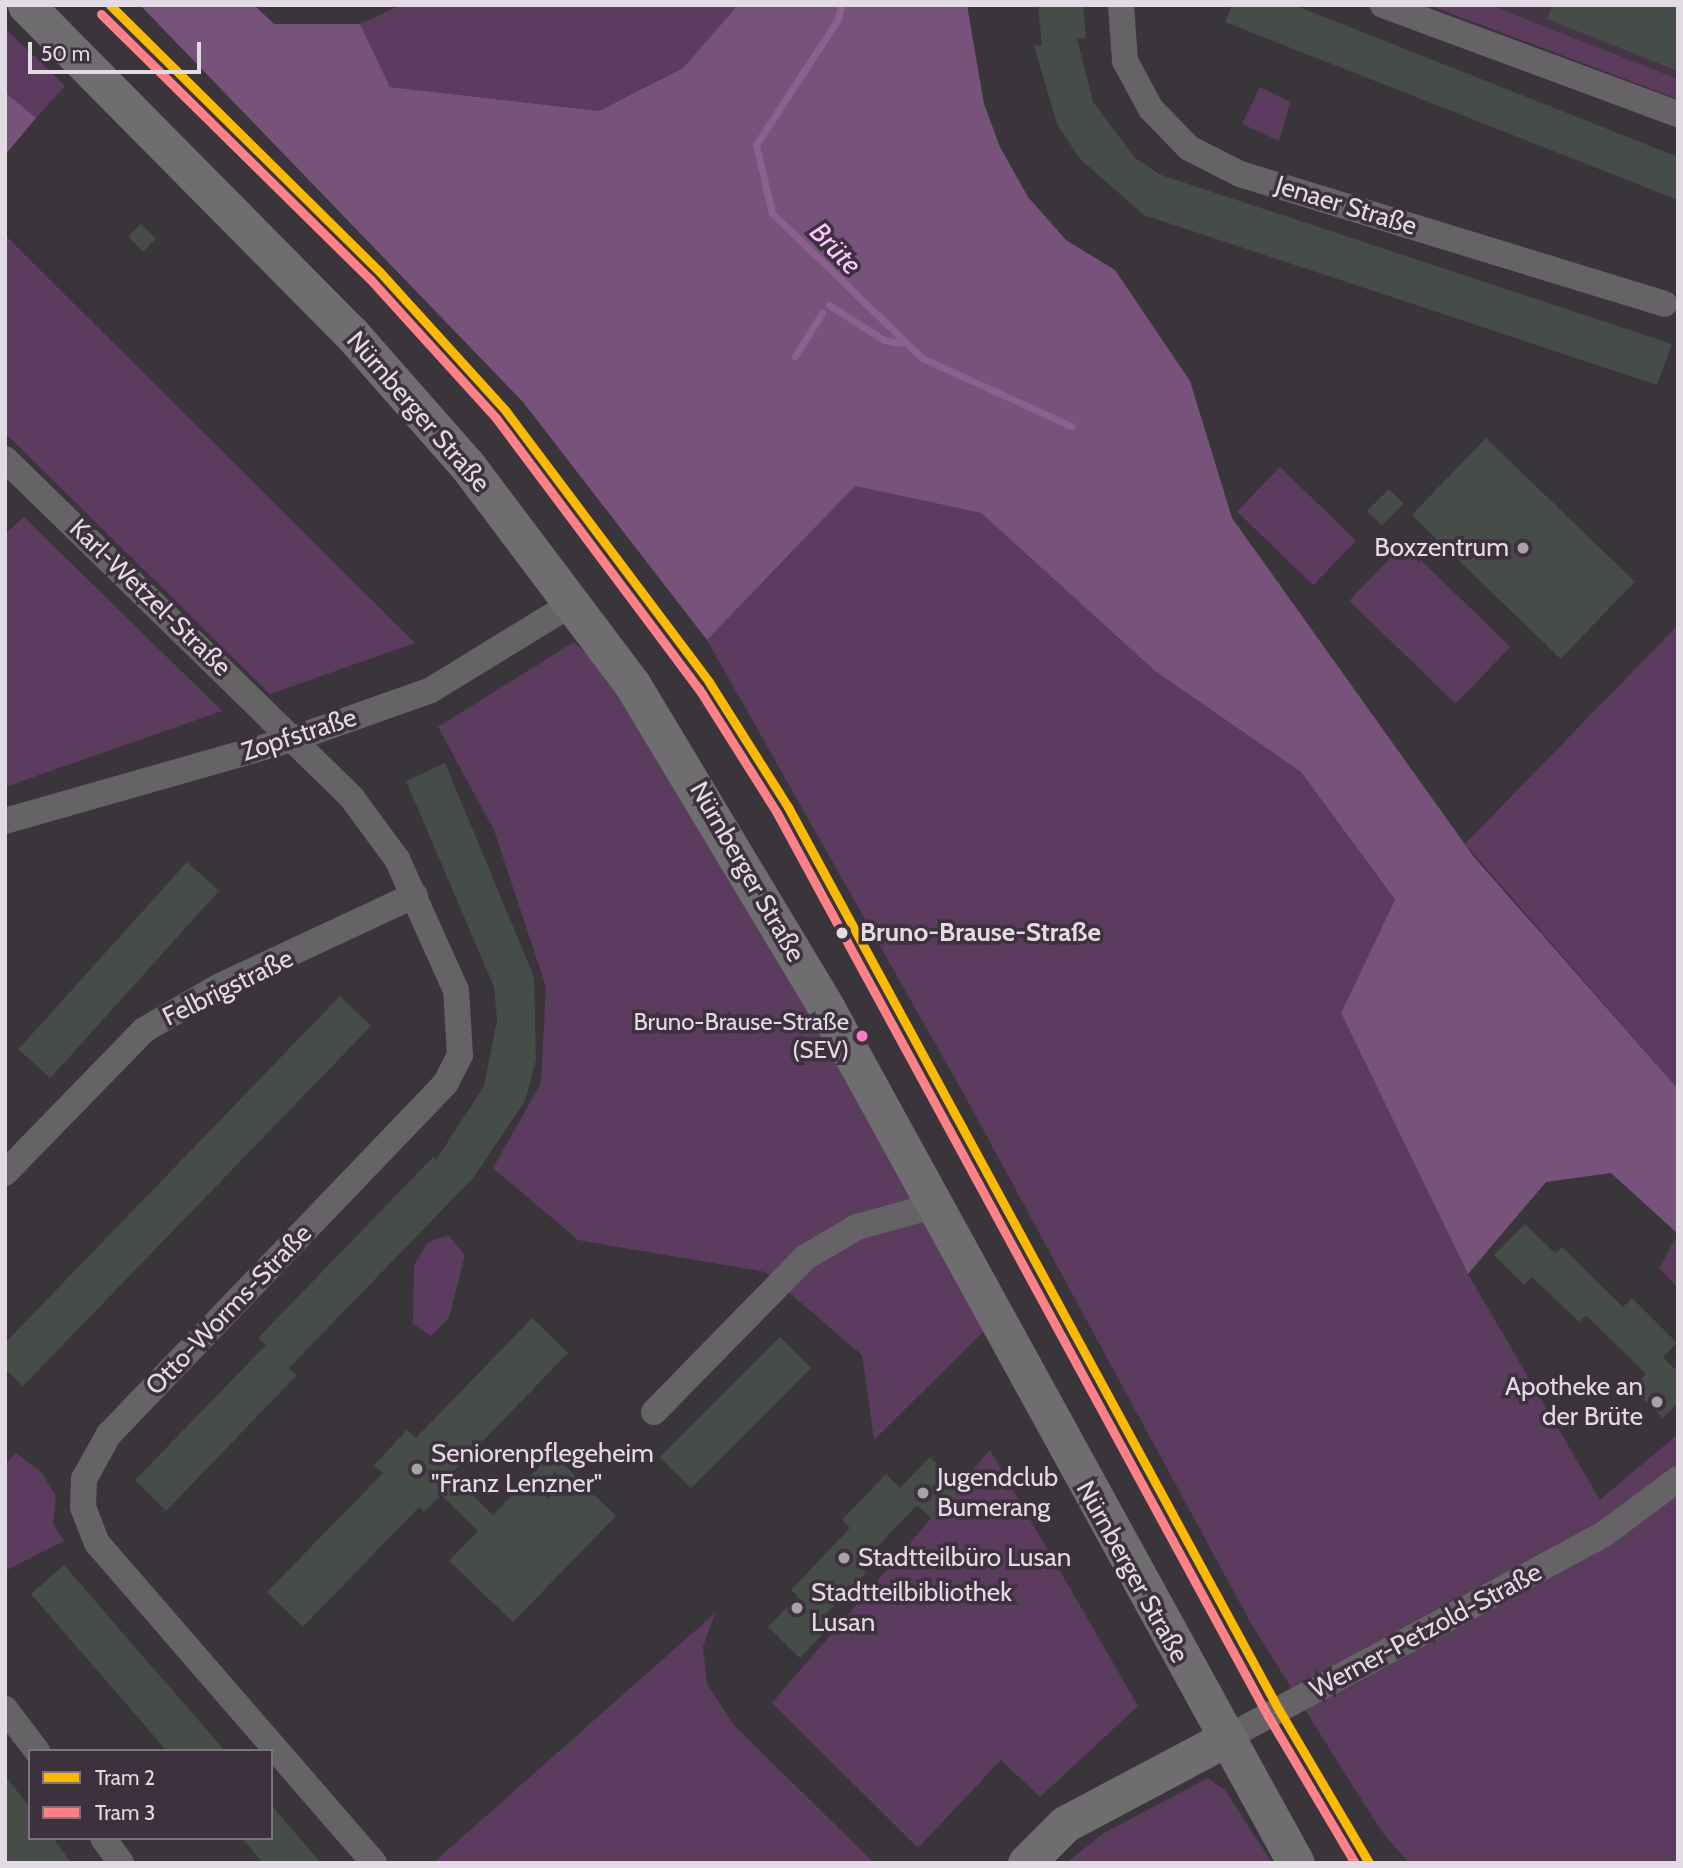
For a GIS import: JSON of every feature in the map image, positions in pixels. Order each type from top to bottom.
[{"type":"street","name":"Nürnberger Straße","points":[[26,5],[350,332],[467,465],[573,603],[723,829],[933,1206],[1223,1740],[1296,1863]]},
{"type":"street","name":"Jenaer Straße","points":[[1121,5],[1125,61],[1151,109],[1189,148],[1240,174],[1665,304]]},
{"type":"street","points":[[1383,5],[1678,114]]},
{"type":"street","name":"Karl-Wetzel-Straße","points":[[5,459],[293,739]]},
{"type":"street","name":"Zopfstraße","points":[[5,821],[293,739],[431,690],[573,603]]},
{"type":"street","name":"Otto-Worms-Straße","points":[[293,739],[352,797],[415,895],[457,990],[463,1019],[460,1055],[444,1084],[109,1434],[84,1479],[83,1507],[97,1543],[373,1863]]},
{"type":"street","name":"Felbrigstraße","points":[[5,1173],[144,1030],[220,986],[415,895]]},
{"type":"street","points":[[654,1412],[806,1257],[857,1227],[933,1206]]},
{"type":"street","name":"Werner-Petzold-Straße","points":[[1026,1863],[1065,1824],[1604,1534],[1678,1479]]},
{"type":"street","points":[[5,1709],[35,1749]]},
{"type":"street","points":[[104,1840],[121,1863]]},
{"type":"shaded area","points":[[140,5],[254,5],[274,24],[360,24],[390,87],[599,111],[683,68],[738,5],[967,5],[984,104],[1000,147],[1028,197],[1066,240],[1115,270],[1190,381],[1232,518],[1474,857],[1678,1089],[1678,1234],[1611,1173],[1546,1182],[1468,1274],[1341,1013],[1395,900],[1301,772],[1155,671],[981,513],[855,486],[707,640],[523,402]]},
{"type":"shaded area","points":[[401,5],[738,5],[683,68],[599,111],[390,87],[360,24]]},
{"type":"shaded area","points":[[1428,5],[1490,5],[1678,79],[1678,99]]},
{"type":"shaded area","points":[[1490,5],[1678,5],[1678,79],[1521,18]]},
{"type":"shaded area","points":[[5,28],[65,86],[36,118],[5,92]]},
{"type":"shaded area","points":[[1260,87],[1290,102],[1279,141],[1242,124]]},
{"type":"shaded area","points":[[5,92],[36,118],[5,155]]},
{"type":"shaded area","points":[[5,235],[415,643],[270,694],[5,433]]},
{"type":"shaded area","points":[[1280,467],[1356,541],[1313,585],[1237,512]]},
{"type":"shaded area","points":[[855,486],[981,513],[1155,671],[1301,772],[1395,901],[1341,1013],[1468,1274],[1600,1500],[1678,1434],[1678,1863],[1409,1863],[1382,1832],[1253,1627],[966,1098],[707,640]]},
{"type":"shaded area","points":[[24,517],[222,711],[5,787],[5,534]]},
{"type":"shaded area","points":[[1404,544],[1510,647],[1456,704],[1349,601]]},
{"type":"shaded area","points":[[1678,625],[1678,1089],[1465,844]]},
{"type":"shaded area","points":[[574,642],[600,667],[780,958],[986,1329],[874,1440],[862,1355],[765,1272],[578,1240],[493,1168],[541,1083],[546,987],[494,830],[438,727]]},
{"type":"shaded area","points":[[1678,1234],[1678,1288],[1659,1268]]},
{"type":"shaded area","points":[[448,1235],[465,1255],[449,1318],[431,1336],[413,1324],[414,1266],[427,1243]]},
{"type":"shaded area","points":[[990,1450],[1138,1706],[1040,1797],[1001,1760],[918,1848],[772,1703]]},
{"type":"shaded area","points":[[16,1453],[42,1473],[56,1496],[53,1524],[64,1541],[5,1571],[5,1464]]},
{"type":"shaded area","points":[[715,1613],[703,1647],[707,1684],[734,1725],[874,1863],[433,1863]]},
{"type":"shaded area","points":[[1208,1778],[1225,1790],[1272,1863],[1066,1863],[1104,1833]]},
{"type":"building","points":[[1038,5],[1083,5],[1086,38],[1077,39],[1093,102],[1135,158],[1161,175],[1672,344],[1657,385],[1144,215],[1080,159],[1057,124],[1034,46],[1042,45]]},
{"type":"building","points":[[1232,5],[1294,5],[1678,157],[1678,200],[1225,22]]},
{"type":"building","points":[[1552,5],[1678,5],[1678,71],[1547,19]]},
{"type":"building","points":[[141,224],[156,239],[143,252],[128,237]]},
{"type":"building","name":"Boxzentrum","points":[[1486,438],[1635,582],[1561,659],[1412,515]]},
{"type":"building","points":[[1389,489],[1404,504],[1382,526],[1367,511]]},
{"type":"building","points":[[445,763],[534,977],[536,1060],[525,1101],[473,1178],[289,1368],[297,1375],[166,1511],[135,1480],[266,1345],[258,1338],[433,1157],[436,1160],[484,1086],[497,1020],[494,987],[406,781]]},
{"type":"building","points":[[187,862],[219,891],[50,1078],[18,1049]]},
{"type":"building","points":[[340,996],[371,1026],[23,1386],[5,1369],[5,1343]]},
{"type":"building","points":[[1525,1224],[1555,1253],[1562,1247],[1623,1307],[1632,1298],[1677,1343],[1663,1357],[1678,1372],[1678,1403],[1663,1418],[1632,1389],[1646,1374],[1586,1315],[1579,1322],[1532,1277],[1524,1285],[1494,1255]]},
{"type":"building","name":"Seniorenpflegeheim \"Franz Lenzner\"","points":[[532,1318],[568,1353],[451,1474],[493,1515],[552,1453],[616,1516],[513,1622],[449,1561],[478,1531],[441,1495],[424,1512],[419,1507],[303,1627],[267,1592],[383,1473],[374,1465],[407,1430],[416,1438]]},
{"type":"building","points":[[780,1337],[811,1368],[691,1488],[660,1457]]},
{"type":"building","name":"Stadtteilbüro Lusan","points":[[930,1457],[961,1488],[932,1519],[917,1505],[859,1566],[866,1573],[821,1619],[829,1627],[800,1658],[768,1627],[798,1596],[791,1590],[850,1528],[842,1520],[886,1474],[900,1488]]},
{"type":"building","points":[[64,1565],[223,1749],[165,1749],[31,1594]]},
{"type":"building","points":[[5,1775],[28,1805],[28,1840],[54,1840],[71,1863],[5,1863]]},
{"type":"building","points":[[273,1807],[321,1863],[263,1863],[244,1840],[273,1840]]},
{"type":"waterway","name":"Brüte","points":[[841,5],[838,19],[756,145],[772,213],[922,358],[1071,426]]},
{"type":"waterway","points":[[829,305],[884,340],[901,343]]},
{"type":"waterway","points":[[795,356],[822,313]]},
{"type":"tram line","name":"2","points":[[110,5],[379,271],[505,410],[709,682],[788,807],[1279,1710],[1369,1863]]},
{"type":"tram line","name":"3","points":[[101,14],[370,279],[496,418],[699,689],[777,813],[1268,1716],[1355,1863]]},
{"type":"place","name":"Boxzentrum","points":[[1523,548]]},
{"type":"place","name":"Bruno-Brause-Straße","points":[[842,933]]},
{"type":"place","name":"Bruno-Brause-Straße (SEV)","points":[[862,1036]]},
{"type":"place","name":"Apotheke an der Brüte","points":[[1657,1402]]},
{"type":"place","name":"Seniorenpflegeheim \"Franz Lenzner\"","points":[[417,1469]]},
{"type":"place","name":"Jugendclub Bumerang","points":[[923,1493]]},
{"type":"place","name":"Stadtteilbüro Lusan","points":[[844,1558]]},
{"type":"place","name":"Stadtteilbibliothek Lusan","points":[[797,1608]]}]
